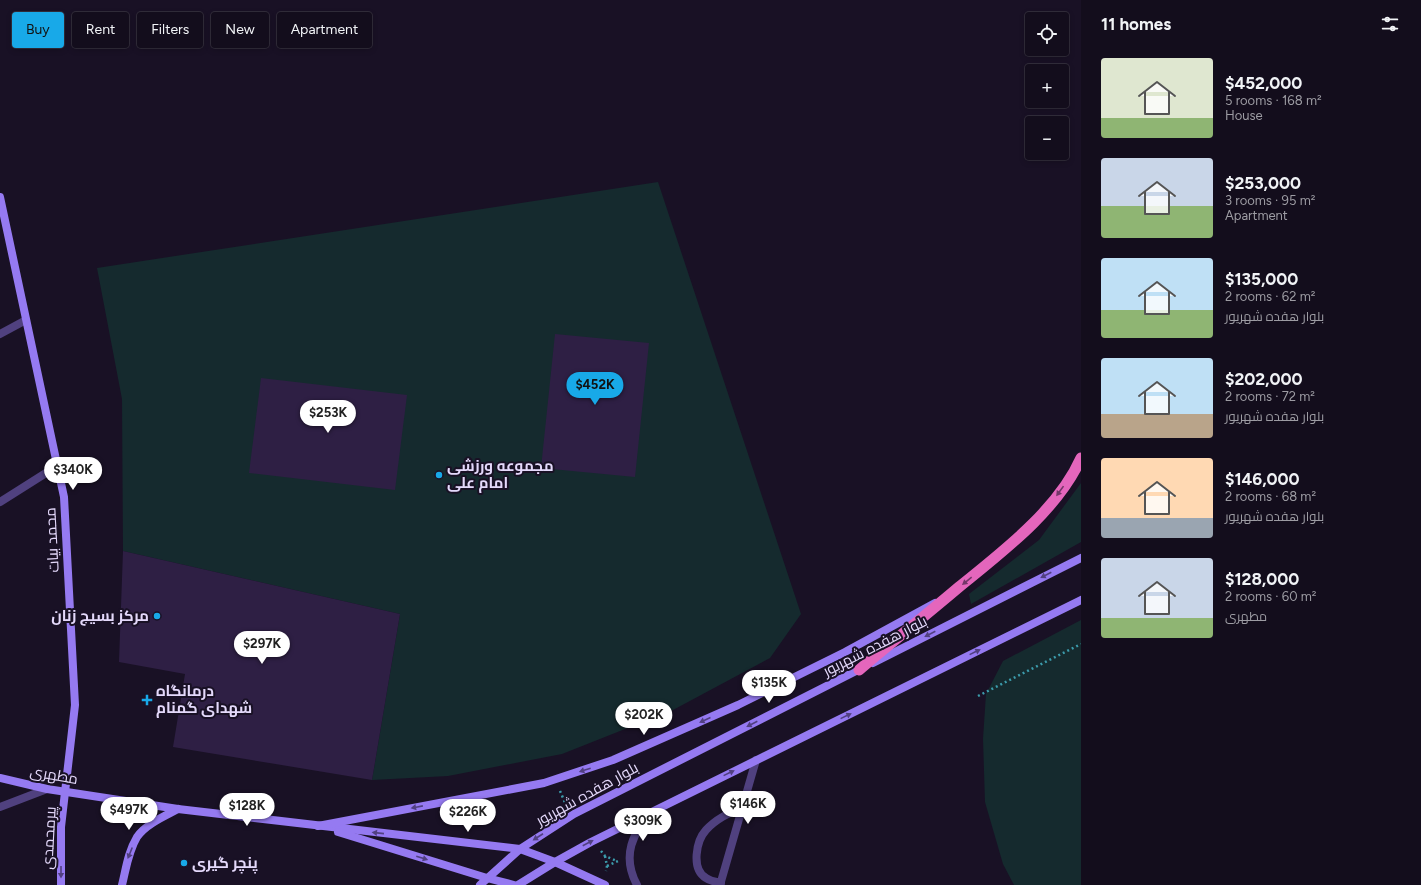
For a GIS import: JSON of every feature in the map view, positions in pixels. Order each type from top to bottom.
[{"type":"highway","points":[[859,670],[1013,543],[1052,503],[1076,469],[1081,458]]},
{"type":"main road","name":"محمد بیات","points":[[0,197],[64,497],[75,704],[66,792]]},
{"type":"main road","name":"بلوار هفده شهریور","points":[[480,885],[520,849],[574,814],[1081,558]]},
{"type":"main road","points":[[318,826],[544,783],[613,760],[738,705],[845,652],[951,594]]},
{"type":"main road","points":[[518,885],[554,862],[591,842],[1081,600]]},
{"type":"main road","name":"مطهری","points":[[0,778],[47,789],[178,809],[318,826]]},
{"type":"main road","name":"پیرمحمدی","points":[[61,885],[61,827],[66,792]]},
{"type":"main road","points":[[122,885],[129,855],[138,836],[151,824],[178,809]]},
{"type":"main road","points":[[318,826],[520,849],[554,862],[605,885]]},
{"type":"main road","points":[[318,826],[514,885]]},
{"type":"street","points":[[0,334],[26,320]]},
{"type":"street","points":[[0,502],[57,466]]},
{"type":"street","points":[[742,807],[722,817],[705,831],[698,846],[696,861],[699,871],[706,878],[720,884],[756,760]]},
{"type":"street","points":[[0,807],[47,789]]},
{"type":"street","points":[[637,885],[629,864],[630,849],[636,833],[646,819],[665,805]]},
{"type":"path","points":[[978,696],[1081,644]]},
{"type":"path","points":[[605,856],[612,858],[618,861],[607,866],[605,856]]},
{"type":"green space","name":"مجموعه ورزشی امام علی","points":[[658,182],[801,614],[770,658],[673,710],[562,754],[448,776],[372,780],[400,614],[123,551],[122,399],[97,268]]},
{"type":"green space","points":[[1081,483],[1081,542],[971,604],[969,594],[1039,540]]},
{"type":"green space","points":[[1081,620],[1081,885],[1014,885],[1003,864],[985,802],[983,739],[986,694],[1003,661]]},
{"type":"building","points":[[555,334],[649,343],[635,477],[541,468]]},
{"type":"building","points":[[261,378],[407,395],[395,490],[249,473]]},
{"type":"building","points":[[123,551],[400,614],[372,780],[173,747],[185,674],[119,662]]},
{"type":"place","name":"مجموعه ورزشی امام علی","points":[[439,475]]},
{"type":"place","name":"مرکز بسیج زنان","points":[[157,616]]},
{"type":"place","name":"درمانگاه شهدای گمنام","points":[[147,700]]},
{"type":"place","name":"پنچر گیری","points":[[184,863]]}]
